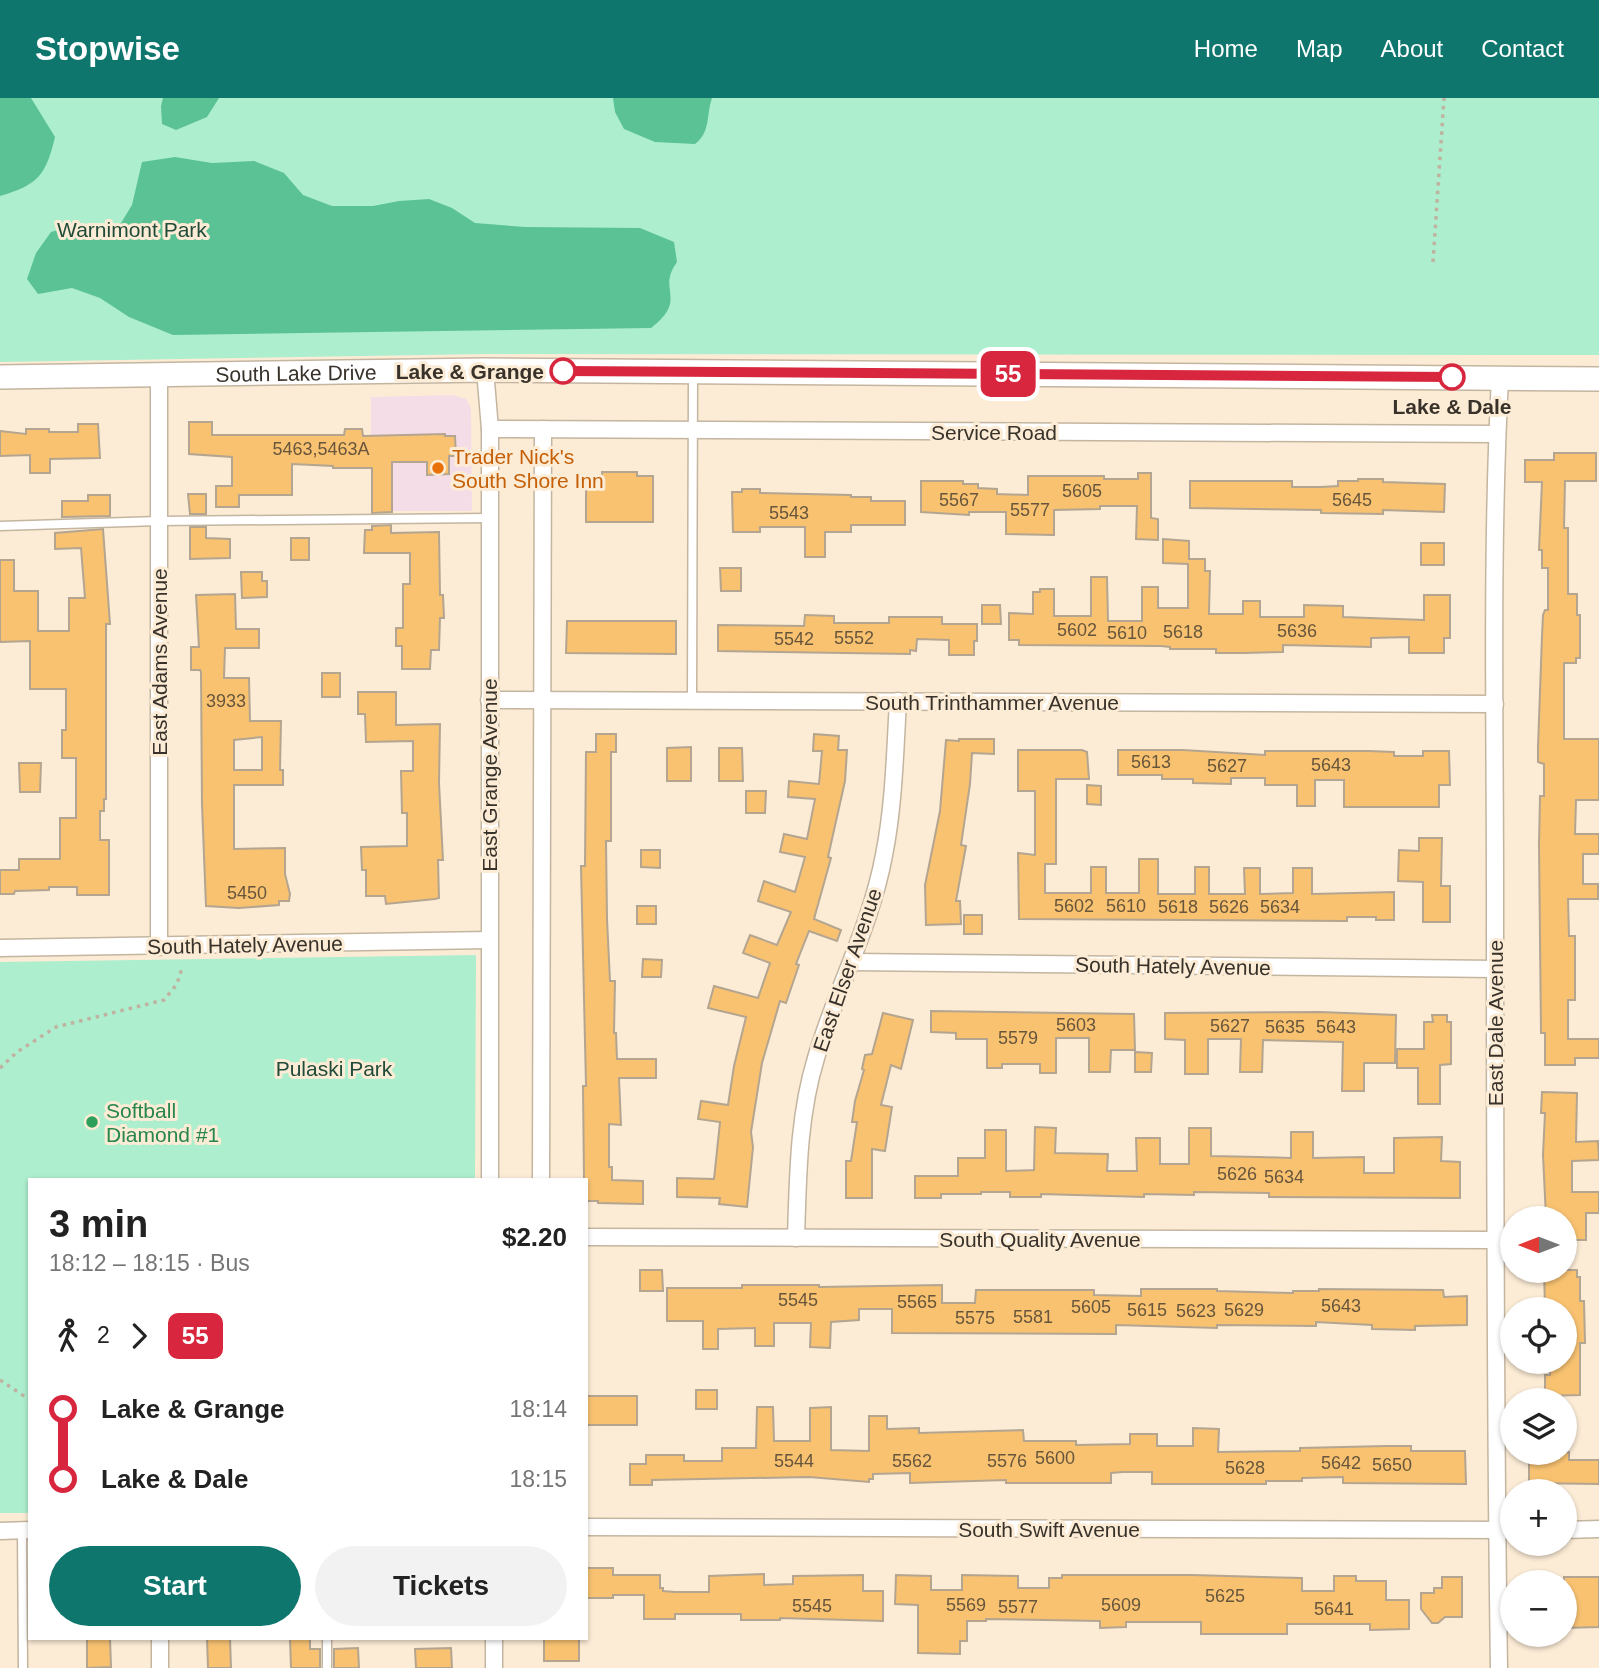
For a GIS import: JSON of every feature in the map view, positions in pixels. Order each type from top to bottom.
[{"type":"main road","name":"South Lake Drive","points":[[0,377],[485,370],[1599,379]]},
{"type":"street","name":"East Grange Avenue","points":[[485,370],[490,429],[490,1178]]},
{"type":"street","name":"East Adams Avenue","points":[[159,376],[159,947]]},
{"type":"street","name":"East Dale Avenue","points":[[1500,378],[1497,434],[1495,704],[1495,1240],[1503,1479]]},
{"type":"street","name":"Service Road","points":[[490,429],[1497,434]]},
{"type":"street","points":[[541,1178],[543,429]]},
{"type":"street","name":"South Trinthammer Avenue","points":[[489,700],[1495,704]]},
{"type":"street","name":"East Elser Avenue","points":[[796,1238],[798,1173],[807,1092],[816,1056],[852,962],[884,855],[893,787],[898,701]]},
{"type":"street","name":"South Hately Avenue","points":[[0,948],[489,940]]},
{"type":"street","name":"South Hately Avenue","points":[[852,962],[1495,969]]},
{"type":"street","name":"South Quality Avenue","points":[[588,1237],[1495,1240]]},
{"type":"street","name":"South Swift Avenue","points":[[588,1527],[1500,1530]]},
{"type":"street","points":[[1577,1530],[1599,1530]]},
{"type":"street","points":[[0,1531],[26,1531]]},
{"type":"street","name":"East Dale Avenue","points":[[1499,1668],[1504,1556]]},
{"type":"street","points":[[160,1640],[160,1668]]},
{"type":"street","points":[[494,1640],[494,1668]]},
{"type":"lane","points":[[692,701],[695,431],[693,372]]},
{"type":"lane","points":[[0,526],[159,521],[489,518]]},
{"type":"lane","points":[[23,1668],[26,1531]]},
{"type":"lane","points":[[327,1640],[327,1668]]},
{"type":"path","points":[[1433,262],[1444,98]]},
{"type":"path","points":[[0,1068],[17,1052],[56,1027],[164,1000],[177,984],[182,968]]},
{"type":"path","points":[[0,1380],[28,1399]]},
{"type":"shaded area","points":[[453,395],[466,399],[471,408],[472,511],[371,511],[371,397]]},
{"type":"green space","name":"Warnimont Park","points":[[0,98],[1599,98],[1599,355],[487,354],[0,362]]},
{"type":"green space","points":[[0,98],[31,98],[55,137],[48,161],[38,177],[32,183],[0,196]]},
{"type":"green space","points":[[163,98],[219,98],[207,117],[176,130],[162,124]]},
{"type":"green space","points":[[613,98],[712,98],[706,129],[695,144],[655,142],[624,129],[615,112]]},
{"type":"green space","points":[[175,157],[212,163],[254,161],[284,173],[303,195],[332,206],[373,206],[429,199],[452,208],[475,223],[525,227],[640,228],[674,242],[677,262],[669,280],[668,309],[651,328],[173,335],[129,317],[100,298],[72,288],[38,294],[27,279],[36,253],[51,232],[71,226],[121,223],[132,205],[142,162]]},
{"type":"green space","name":"Pulaski Park","points":[[476,955],[475,1178],[28,1178],[28,1513],[0,1513],[0,962]]},
{"type":"building","points":[[189,422],[212,422],[212,435],[344,435],[345,429],[362,429],[363,436],[445,434],[455,436],[456,456],[449,456],[449,474],[427,475],[427,462],[392,462],[392,512],[372,513],[372,468],[292,464],[292,495],[239,495],[239,507],[216,507],[216,486],[232,486],[232,457],[189,454]]},
{"type":"building","points":[[78,424],[98,424],[100,458],[50,459],[50,473],[30,473],[30,455],[0,456],[0,431],[26,434],[26,429],[78,432]]},
{"type":"building","points":[[1554,453],[1596,453],[1596,481],[1565,481],[1564,528],[1568,528],[1568,594],[1577,594],[1580,658],[1576,658],[1576,663],[1564,663],[1564,739],[1599,739],[1599,800],[1576,800],[1575,834],[1599,834],[1599,854],[1583,854],[1583,884],[1598,884],[1598,899],[1568,899],[1569,936],[1575,936],[1575,1000],[1568,1000],[1568,1039],[1599,1039],[1599,1058],[1575,1058],[1575,1065],[1545,1065],[1545,1033],[1541,1033],[1539,845],[1544,764],[1538,762],[1538,747],[1543,615],[1545,610],[1548,610],[1548,568],[1542,568],[1542,550],[1539,550],[1542,482],[1525,482],[1525,460],[1554,460]]},
{"type":"building","points":[[602,472],[637,472],[637,476],[653,476],[653,522],[586,522],[586,476],[602,476]]},
{"type":"building","points":[[1138,473],[1151,473],[1151,518],[1158,519],[1158,540],[1136,539],[1137,506],[1054,510],[1054,535],[1006,534],[1006,512],[969,512],[969,515],[921,512],[921,481],[963,481],[963,484],[978,484],[978,488],[997,489],[997,494],[1028,495],[1028,476],[1138,479]]},
{"type":"building","points":[[1358,479],[1445,484],[1444,512],[1383,510],[1383,514],[1190,508],[1190,481],[1292,481],[1292,487],[1321,487],[1338,486],[1338,481]]},
{"type":"building","points":[[742,489],[760,489],[760,493],[851,495],[871,497],[871,501],[905,501],[905,525],[851,525],[851,532],[825,532],[825,557],[805,557],[805,527],[760,527],[760,532],[733,532],[732,492],[742,492]]},
{"type":"building","points":[[188,494],[206,494],[206,514],[190,514]]},
{"type":"building","points":[[88,495],[110,495],[110,516],[62,517],[62,501],[88,501]]},
{"type":"building","points":[[391,525],[391,533],[439,532],[440,595],[443,595],[444,618],[440,618],[439,650],[431,650],[430,669],[402,669],[402,646],[396,646],[396,628],[403,628],[403,584],[410,584],[410,553],[364,553],[365,530],[372,530],[372,526]]},
{"type":"building","points":[[190,527],[206,527],[206,538],[230,539],[230,558],[190,559]]},
{"type":"building","points":[[103,529],[110,624],[106,624],[106,799],[104,811],[100,811],[100,840],[109,840],[109,895],[77,895],[77,887],[49,887],[49,890],[0,894],[0,870],[19,870],[19,859],[60,859],[60,818],[76,818],[76,758],[62,758],[62,730],[66,730],[66,689],[30,689],[30,641],[0,642],[0,560],[14,560],[14,591],[38,591],[38,631],[69,631],[69,598],[85,598],[81,548],[55,549],[55,533]]},
{"type":"building","points":[[291,538],[309,538],[309,560],[291,560]]},
{"type":"building","points":[[1163,539],[1189,541],[1189,559],[1205,559],[1205,571],[1210,571],[1209,614],[1243,614],[1243,601],[1260,601],[1260,617],[1304,617],[1304,605],[1343,606],[1343,617],[1424,620],[1424,595],[1450,595],[1450,638],[1444,638],[1444,653],[1409,653],[1409,637],[1371,638],[1371,647],[1283,645],[1283,652],[1244,653],[1216,653],[1216,649],[1170,649],[1161,646],[1019,645],[1019,640],[1009,640],[1009,613],[1033,614],[1033,592],[1040,592],[1040,589],[1054,589],[1054,616],[1091,616],[1091,577],[1107,577],[1108,621],[1142,621],[1142,587],[1158,587],[1158,608],[1188,608],[1188,564],[1163,563]]},
{"type":"building","points":[[1421,543],[1444,543],[1444,565],[1421,565]]},
{"type":"building","points":[[720,568],[741,568],[741,591],[721,591]]},
{"type":"building","points":[[241,572],[262,572],[262,581],[267,581],[267,597],[242,598]]},
{"type":"building","points":[[235,594],[236,629],[259,629],[259,648],[225,648],[224,678],[249,678],[250,721],[281,721],[280,770],[283,770],[283,785],[234,785],[234,849],[285,848],[285,874],[290,894],[289,901],[279,901],[279,905],[239,908],[206,906],[201,672],[191,670],[191,647],[199,647],[196,595]],"holes":[[[262,737],[262,770],[234,770],[234,740]]]},
{"type":"building","points":[[982,605],[1000,605],[1001,624],[982,624]]},
{"type":"building","points":[[805,615],[834,616],[834,623],[889,623],[889,617],[942,617],[942,624],[977,624],[977,641],[974,641],[974,655],[949,655],[949,640],[917,639],[916,651],[910,650],[910,654],[718,651],[718,625],[804,626]]},
{"type":"building","points":[[567,621],[676,621],[676,654],[566,653]]},
{"type":"building","points":[[322,673],[340,673],[340,697],[322,697]]},
{"type":"building","points":[[358,692],[396,692],[396,725],[440,724],[439,783],[443,860],[438,860],[439,898],[386,904],[385,896],[366,896],[366,870],[362,870],[361,847],[407,846],[407,813],[402,813],[401,771],[413,771],[413,741],[366,742],[365,714],[358,714]]},
{"type":"building","points":[[596,734],[616,734],[616,752],[611,752],[611,841],[606,841],[610,981],[615,981],[614,1033],[617,1059],[656,1059],[656,1078],[619,1078],[621,1125],[609,1124],[609,1167],[612,1167],[612,1180],[643,1181],[643,1204],[588,1201],[588,1178],[584,1178],[583,1086],[586,1086],[581,866],[585,866],[586,752],[596,752]]},
{"type":"building","points":[[814,734],[839,736],[838,750],[847,750],[845,781],[828,857],[831,858],[814,919],[841,930],[837,941],[809,931],[796,964],[799,965],[786,1003],[780,1001],[762,1063],[751,1132],[753,1147],[747,1207],[719,1204],[720,1198],[677,1197],[677,1178],[714,1179],[720,1122],[698,1119],[701,1101],[728,1105],[746,1017],[708,1008],[714,986],[758,998],[770,963],[743,953],[750,935],[777,945],[791,912],[758,901],[764,881],[795,892],[805,857],[780,852],[784,834],[807,839],[815,799],[788,797],[789,781],[819,784],[822,751],[813,751]]},
{"type":"building","points":[[994,739],[994,754],[972,753],[961,845],[966,846],[956,901],[960,901],[961,924],[926,925],[925,885],[940,811],[946,740]]},
{"type":"building","points":[[691,747],[691,781],[667,781],[667,748]]},
{"type":"building","points":[[719,748],[742,748],[743,781],[719,781]]},
{"type":"building","points":[[1018,750],[1087,752],[1089,779],[1056,779],[1056,864],[1045,864],[1045,893],[1091,893],[1091,867],[1106,867],[1106,893],[1139,893],[1139,859],[1158,859],[1158,894],[1195,894],[1195,867],[1209,867],[1209,894],[1245,894],[1244,868],[1260,868],[1260,894],[1293,893],[1293,868],[1312,868],[1312,894],[1394,892],[1394,920],[1376,920],[1376,917],[1347,917],[1347,921],[1019,919],[1018,853],[1035,855],[1035,791],[1018,791]]},
{"type":"building","points":[[1118,750],[1183,750],[1265,755],[1265,751],[1369,751],[1394,752],[1394,756],[1423,756],[1423,751],[1449,751],[1450,785],[1439,785],[1439,807],[1344,807],[1344,780],[1315,780],[1315,806],[1297,806],[1297,785],[1265,785],[1265,778],[1231,778],[1231,784],[1193,783],[1193,779],[1162,779],[1162,775],[1118,775]]},
{"type":"building","points":[[19,763],[41,763],[40,792],[20,792]]},
{"type":"building","points":[[1087,785],[1101,786],[1101,805],[1087,804]]},
{"type":"building","points":[[746,791],[766,791],[765,813],[746,813]]},
{"type":"building","points":[[1419,838],[1442,838],[1441,886],[1450,886],[1450,922],[1423,922],[1423,882],[1398,881],[1399,850],[1419,851]]},
{"type":"building","points":[[641,850],[660,850],[660,868],[641,867]]},
{"type":"building","points":[[637,906],[656,906],[656,924],[637,924]]},
{"type":"building","points":[[964,915],[982,915],[982,934],[964,934]]},
{"type":"building","points":[[643,959],[662,960],[661,977],[642,977]]},
{"type":"building","points":[[931,1011],[1134,1014],[1135,1050],[1111,1050],[1110,1072],[1089,1072],[1089,1038],[1056,1038],[1056,1073],[1040,1073],[1040,1064],[1002,1064],[1002,1068],[987,1068],[987,1039],[956,1039],[956,1033],[931,1032]]},
{"type":"building","points":[[1320,1012],[1396,1015],[1395,1063],[1364,1063],[1364,1091],[1342,1091],[1343,1042],[1263,1040],[1262,1072],[1240,1072],[1241,1039],[1208,1039],[1208,1074],[1185,1074],[1185,1040],[1165,1039],[1165,1013]]},
{"type":"building","points":[[883,1013],[913,1020],[901,1069],[891,1065],[881,1105],[892,1107],[885,1151],[872,1149],[872,1198],[846,1198],[846,1161],[851,1161],[857,1122],[852,1122],[855,1101],[864,1070],[865,1055],[872,1054]]},
{"type":"building","points":[[1432,1015],[1447,1015],[1447,1022],[1451,1022],[1451,1064],[1440,1065],[1440,1104],[1418,1104],[1418,1068],[1397,1068],[1397,1049],[1424,1049],[1424,1022],[1433,1022]]},
{"type":"building","points":[[1135,1052],[1152,1053],[1151,1072],[1135,1072]]},
{"type":"building","points":[[1542,1092],[1577,1093],[1576,1142],[1598,1141],[1599,1160],[1572,1161],[1572,1192],[1599,1192],[1599,1213],[1586,1213],[1586,1240],[1577,1240],[1577,1206],[1545,1206],[1543,1155],[1545,1113],[1541,1113]]},
{"type":"building","points":[[1035,1127],[1056,1128],[1055,1153],[1108,1154],[1107,1171],[1137,1171],[1136,1138],[1160,1138],[1160,1164],[1189,1164],[1189,1128],[1211,1128],[1211,1156],[1291,1158],[1291,1132],[1313,1132],[1313,1158],[1364,1157],[1364,1173],[1394,1173],[1394,1138],[1442,1137],[1441,1161],[1460,1162],[1460,1198],[1269,1197],[1269,1193],[1194,1192],[1194,1195],[1144,1194],[1144,1197],[1041,1194],[1041,1197],[1010,1197],[1010,1192],[981,1192],[941,1194],[941,1198],[915,1198],[915,1176],[958,1176],[958,1158],[985,1158],[985,1130],[1006,1130],[1006,1171],[1034,1170]]},
{"type":"building","points":[[640,1270],[662,1270],[663,1291],[640,1291]]},
{"type":"building","points":[[1577,1277],[1580,1277],[1580,1301],[1584,1301],[1585,1343],[1580,1343],[1580,1395],[1577,1395],[1577,1388],[1545,1388],[1545,1375],[1577,1374],[1577,1297],[1545,1297],[1544,1283],[1577,1283]]},
{"type":"building","points":[[742,1285],[942,1285],[942,1303],[975,1303],[976,1290],[1094,1290],[1094,1295],[1141,1296],[1141,1289],[1293,1293],[1319,1289],[1443,1290],[1444,1297],[1467,1296],[1467,1325],[1415,1326],[1415,1330],[1372,1329],[1372,1325],[1316,1322],[1316,1326],[1217,1325],[1217,1328],[1116,1325],[1116,1334],[892,1333],[892,1309],[859,1309],[859,1320],[831,1322],[830,1348],[810,1347],[811,1323],[774,1323],[774,1346],[755,1346],[755,1328],[718,1329],[718,1349],[703,1349],[703,1321],[667,1321],[667,1288],[742,1288]]},
{"type":"building","points":[[696,1390],[717,1390],[717,1409],[696,1409]]},
{"type":"building","points":[[588,1396],[637,1396],[637,1425],[588,1425]]},
{"type":"building","points":[[757,1407],[773,1407],[774,1441],[810,1441],[810,1408],[831,1407],[831,1450],[869,1451],[869,1416],[887,1416],[887,1429],[919,1428],[919,1433],[1023,1430],[1024,1441],[1076,1441],[1076,1445],[1130,1444],[1130,1434],[1157,1434],[1157,1446],[1193,1446],[1193,1428],[1219,1429],[1218,1452],[1386,1446],[1411,1446],[1411,1451],[1465,1451],[1466,1484],[1343,1483],[1343,1477],[1266,1481],[1266,1484],[1152,1484],[1152,1472],[1123,1472],[1111,1473],[1111,1483],[1006,1483],[1006,1480],[910,1483],[910,1473],[873,1474],[873,1479],[869,1479],[869,1482],[809,1477],[652,1480],[652,1485],[630,1485],[630,1464],[646,1464],[646,1455],[684,1455],[684,1461],[722,1461],[722,1448],[756,1448]]},
{"type":"building","points":[[1577,1460],[1599,1460],[1599,1484],[1577,1484],[1577,1479],[1529,1479],[1529,1465],[1577,1465]]},
{"type":"building","points":[[588,1568],[613,1568],[613,1575],[660,1575],[660,1588],[663,1588],[663,1591],[675,1592],[709,1592],[709,1576],[764,1574],[764,1585],[793,1584],[793,1576],[863,1575],[863,1591],[883,1591],[883,1621],[780,1618],[741,1620],[741,1614],[675,1614],[675,1619],[644,1619],[644,1595],[613,1595],[613,1598],[588,1598]]},
{"type":"building","points":[[896,1575],[931,1576],[931,1590],[962,1590],[962,1575],[1018,1576],[1018,1588],[1049,1588],[1049,1578],[1062,1578],[1062,1575],[1192,1575],[1302,1578],[1302,1591],[1334,1591],[1334,1576],[1356,1576],[1356,1581],[1386,1581],[1386,1600],[1409,1600],[1409,1629],[1370,1630],[1370,1624],[1287,1624],[1287,1634],[1201,1634],[1201,1622],[1126,1622],[1126,1627],[1100,1628],[1100,1621],[986,1619],[967,1621],[967,1641],[960,1641],[960,1654],[918,1653],[918,1605],[895,1604]]},
{"type":"building","points":[[1442,1577],[1462,1577],[1462,1617],[1445,1617],[1438,1623],[1432,1623],[1421,1609],[1421,1593],[1434,1593],[1434,1588],[1442,1588]]},
{"type":"building","points":[[1577,1577],[1599,1577],[1599,1627],[1577,1628]]},
{"type":"building","points":[[87,1640],[110,1640],[111,1667],[87,1668]]},
{"type":"building","points":[[207,1640],[230,1640],[231,1668],[208,1668]]},
{"type":"building","points":[[290,1640],[310,1640],[310,1649],[320,1649],[320,1668],[291,1668]]},
{"type":"building","points":[[544,1640],[579,1640],[579,1661],[544,1661]]},
{"type":"building","points":[[358,1648],[359,1668],[334,1668],[334,1649]]},
{"type":"building","points":[[451,1648],[452,1668],[416,1668],[415,1649]]},
{"type":"bus line","name":"55","points":[[563,371],[1452,377]]},
{"type":"place","name":"Lake & Grange","points":[[563,371]]},
{"type":"place","name":"Lake & Dale","points":[[1452,377]]},
{"type":"place","name":"Trader Nick's South Shore Inn","points":[[438,468]]},
{"type":"place","name":"Softball Diamond #1","points":[[92,1122]]}]
